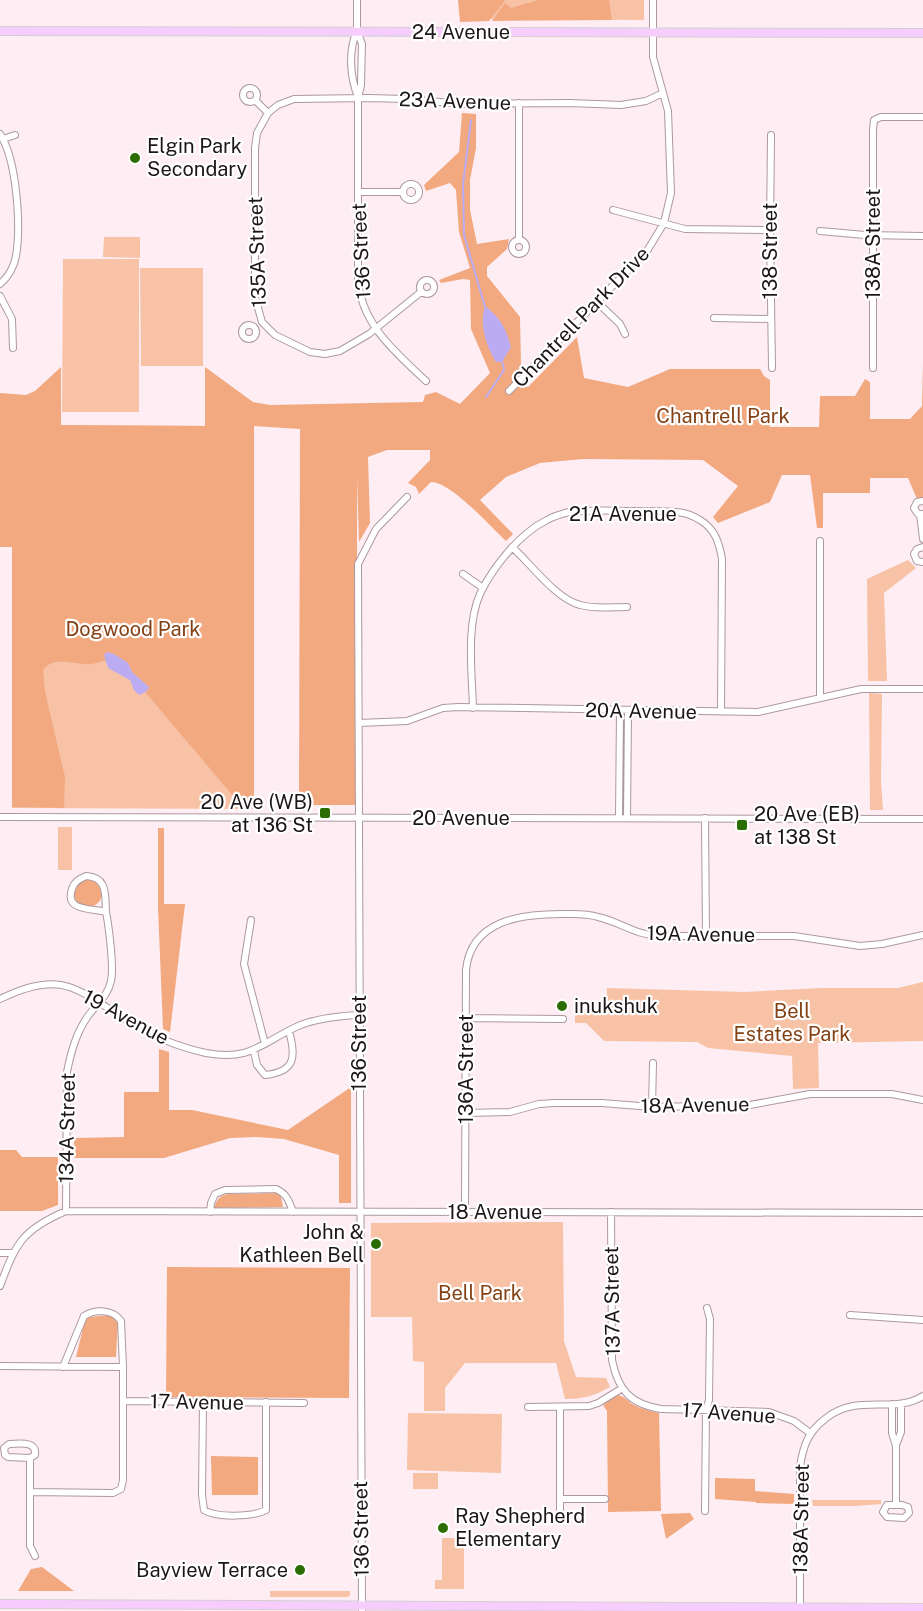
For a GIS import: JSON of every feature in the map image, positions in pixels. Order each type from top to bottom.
[{"type":"main road","name":"24 Avenue","points":[[0,31],[923,33]]},
{"type":"main road","points":[[0,1604],[362,1609],[923,1608]]},
{"type":"street","name":"136 Street","points":[[357,0],[357,32],[352,43],[353,85],[358,98],[358,287],[365,313],[383,340],[426,381]]},
{"type":"street","points":[[652,33],[653,0]]},
{"type":"street","name":"Chantrell Park Drive","points":[[509,391],[646,250],[664,223],[671,193],[670,126],[663,93],[654,67],[652,33]]},
{"type":"street","name":"23A Avenue","points":[[268,113],[278,105],[294,99],[358,98],[463,104],[621,105],[646,101],[663,93]]},
{"type":"street","points":[[255,100],[268,113]]},
{"type":"street","points":[[519,103],[519,239]]},
{"type":"street","name":"135A Street","points":[[262,322],[255,297],[255,148],[257,133],[268,113]]},
{"type":"street","name":"138A Street","points":[[873,368],[874,120],[881,117],[923,117]]},
{"type":"street","points":[[0,284],[13,267],[16,248],[15,185],[10,157],[2,136],[15,135]]},
{"type":"street","name":"138 Street","points":[[771,135],[772,368]]},
{"type":"street","points":[[358,192],[403,192]]},
{"type":"street","points":[[613,210],[685,229],[770,230]]},
{"type":"street","points":[[820,231],[923,236]]},
{"type":"street","points":[[254,328],[262,322],[275,335],[310,352],[325,354],[340,351],[376,329],[421,292]]},
{"type":"street","points":[[0,296],[12,320],[13,348]]},
{"type":"street","points":[[597,302],[620,324],[625,334]]},
{"type":"street","points":[[714,318],[770,319]]},
{"type":"street","name":"136 Street","points":[[362,1609],[358,564],[376,529],[407,497]]},
{"type":"street","points":[[923,501],[918,501],[914,506],[916,512],[922,514],[923,539]]},
{"type":"street","name":"21A Avenue","points":[[512,547],[540,523],[569,512],[682,513],[691,515],[706,525],[720,545],[722,559],[721,712]]},
{"type":"street","points":[[820,541],[820,698]]},
{"type":"street","points":[[473,708],[473,621],[477,603],[483,588],[512,547],[559,593],[574,603],[592,607],[627,607]]},
{"type":"street","points":[[923,547],[916,549],[914,554],[917,561],[923,562]]},
{"type":"street","points":[[463,574],[483,588]]},
{"type":"street","name":"20A Avenue","points":[[359,723],[407,721],[443,708],[765,711],[870,688],[923,689]]},
{"type":"street","points":[[619,818],[620,711]]},
{"type":"street","points":[[627,818],[628,711]]},
{"type":"street","points":[[619,755],[627,755]]},
{"type":"street","name":"20 Avenue","points":[[0,817],[923,819]]},
{"type":"street","points":[[705,819],[706,936]]},
{"type":"street","name":"134A Street","points":[[66,1211],[67,1072],[70,1056],[81,1027],[100,1002],[111,981],[109,928],[103,883],[92,876],[86,876],[75,882],[71,898],[77,906],[106,912]]},
{"type":"street","name":"19A Avenue","points":[[484,932],[527,916],[579,914],[600,917],[648,935],[795,936],[860,945],[882,944],[923,935]]},
{"type":"street","points":[[251,920],[244,964],[265,1044]]},
{"type":"street","name":"136A Street","points":[[465,1211],[467,962],[473,945],[484,932]]},
{"type":"street","name":"19 Avenue","points":[[0,999],[29,986],[45,983],[64,985],[85,993],[141,1029],[179,1045],[224,1056],[254,1051],[289,1031],[315,1020],[359,1015]]},
{"type":"street","points":[[466,1018],[563,1019]]},
{"type":"street","points":[[254,1051],[256,1065],[265,1075],[278,1074],[287,1069],[293,1057],[294,1047],[289,1031]]},
{"type":"street","points":[[652,1107],[653,1063]]},
{"type":"street","name":"18A Avenue","points":[[466,1113],[510,1112],[538,1104],[554,1103],[602,1103],[652,1107],[750,1105],[810,1094],[892,1094],[923,1100]]},
{"type":"street","points":[[210,1212],[215,1194],[225,1190],[276,1189],[284,1192],[293,1212]]},
{"type":"street","points":[[0,1286],[12,1253],[26,1234],[39,1224],[66,1211]]},
{"type":"street","name":"18 Avenue","points":[[66,1211],[923,1214]]},
{"type":"street","name":"137A Street","points":[[611,1212],[612,1360],[615,1377],[621,1389]]},
{"type":"street","points":[[0,1253],[12,1253]]},
{"type":"street","points":[[705,1511],[710,1319],[707,1308]]},
{"type":"street","name":"17 Avenue","points":[[63,1367],[84,1316],[90,1312],[111,1312],[121,1321],[123,1401],[304,1403]]},
{"type":"street","points":[[850,1315],[923,1320]]},
{"type":"street","points":[[0,1366],[123,1367]]},
{"type":"street","points":[[528,1407],[589,1406],[621,1389]]},
{"type":"street","name":"17 Avenue","points":[[621,1389],[634,1400],[648,1407],[769,1412],[794,1421],[810,1433]]},
{"type":"street","points":[[810,1433],[837,1409],[851,1405],[901,1404],[916,1401],[923,1396]]},
{"type":"street","points":[[30,1492],[113,1493],[121,1489],[123,1401]]},
{"type":"street","points":[[203,1401],[202,1495],[204,1510],[211,1515],[253,1515],[266,1510],[266,1402]]},
{"type":"street","points":[[892,1404],[892,1433],[896,1446],[896,1504]]},
{"type":"street","points":[[896,1446],[901,1432],[901,1404]]},
{"type":"street","points":[[560,1407],[560,1513]]},
{"type":"street","name":"138A Street","points":[[800,1607],[800,1467],[803,1447],[810,1433]]},
{"type":"street","points":[[30,1458],[8,1457],[4,1448],[9,1444],[31,1444],[35,1448],[36,1452],[30,1458],[30,1546],[35,1556]]},
{"type":"street","points":[[560,1499],[605,1499]]},
{"type":"green space","points":[[458,0],[505,0],[489,21],[460,22]]},
{"type":"green space","points":[[464,0],[644,0],[644,20],[464,19]]},
{"type":"green space","points":[[538,0],[609,0],[612,20],[492,21],[505,3],[511,8]]},
{"type":"green space","name":"Chantrell Park","points":[[462,113],[476,114],[476,148],[470,180],[470,210],[477,244],[509,239],[507,249],[487,267],[487,276],[520,317],[521,364],[517,375],[522,385],[528,387],[577,337],[584,378],[628,387],[670,369],[760,369],[770,380],[770,427],[819,427],[820,396],[855,396],[865,379],[870,382],[870,419],[910,419],[922,406],[923,364],[923,499],[917,499],[908,478],[870,478],[870,493],[823,493],[823,528],[817,528],[810,475],[782,475],[770,502],[718,523],[713,517],[738,486],[703,460],[583,459],[540,463],[506,477],[480,500],[513,534],[506,541],[449,489],[431,482],[419,494],[416,487],[408,483],[430,460],[430,450],[387,450],[368,457],[370,523],[359,542],[357,477],[357,805],[299,805],[300,429],[254,426],[254,797],[234,797],[146,693],[148,686],[132,672],[128,663],[107,652],[104,655],[106,660],[93,664],[59,662],[48,665],[43,670],[45,692],[65,777],[64,808],[12,807],[12,547],[0,547],[0,393],[26,395],[35,391],[61,367],[61,425],[205,426],[205,367],[253,402],[270,405],[423,402],[425,395],[436,392],[460,404],[490,373],[471,329],[470,280],[441,283],[439,280],[470,268],[459,232],[456,190],[450,183],[426,191],[424,185],[459,152]]},
{"type":"green space","points":[[104,237],[140,237],[140,258],[103,257]]},
{"type":"green space","points":[[63,259],[139,259],[139,412],[62,412]]},
{"type":"green space","points":[[140,268],[203,268],[203,366],[141,366]]},
{"type":"green space","name":"Dogwood Park","points":[[13,425],[253,426],[254,809],[12,808]]},
{"type":"green space","points":[[908,560],[916,568],[884,593],[887,681],[868,681],[867,579]]},
{"type":"green space","points":[[869,693],[882,694],[883,810],[870,810]]},
{"type":"green space","points":[[58,827],[72,827],[72,870],[58,870]]},
{"type":"green space","points":[[158,828],[164,828],[164,904],[185,904],[170,1032],[163,1029],[158,907]]},
{"type":"green space","points":[[88,879],[98,883],[102,893],[98,903],[88,907],[78,903],[74,893],[78,883]]},
{"type":"green space","name":"Bell Estates Park","points":[[923,982],[923,1041],[818,1043],[819,1088],[793,1089],[792,1056],[708,1048],[697,1042],[604,1041],[586,1023],[575,1023],[575,1013],[606,1013],[607,988],[744,992],[822,988],[898,988]]},
{"type":"green space","points":[[159,1049],[169,1052],[169,1110],[192,1110],[288,1130],[351,1087],[351,1203],[339,1203],[339,1155],[284,1139],[230,1138],[164,1158],[74,1158],[74,1138],[124,1137],[124,1092],[159,1092]]},
{"type":"green space","points":[[0,1150],[16,1150],[22,1157],[58,1157],[58,1205],[42,1211],[0,1211]]},
{"type":"green space","points":[[277,1193],[281,1197],[283,1207],[214,1208],[219,1198],[228,1194]]},
{"type":"green space","name":"Bell Park","points":[[563,1222],[564,1341],[576,1377],[606,1378],[610,1387],[588,1396],[565,1399],[556,1363],[465,1363],[445,1388],[445,1411],[424,1411],[424,1362],[413,1361],[412,1317],[371,1317],[371,1223]]},
{"type":"green space","points":[[167,1267],[350,1268],[349,1398],[166,1397]]},
{"type":"green space","points":[[110,1315],[118,1320],[116,1357],[76,1357],[85,1320],[90,1317]]},
{"type":"green space","points":[[617,1395],[646,1410],[659,1413],[661,1511],[608,1512],[607,1411],[603,1405]]},
{"type":"green space","points":[[408,1413],[502,1414],[501,1473],[407,1470]]},
{"type":"green space","points":[[211,1456],[258,1457],[258,1495],[212,1495],[212,1497]]},
{"type":"green space","points":[[413,1473],[438,1473],[438,1489],[413,1489]]},
{"type":"green space","points":[[715,1478],[755,1479],[755,1491],[794,1494],[794,1504],[715,1499]]},
{"type":"green space","points":[[812,1500],[881,1500],[881,1504],[813,1506]]},
{"type":"green space","points":[[690,1513],[694,1519],[666,1539],[661,1514]]},
{"type":"green space","points":[[442,1538],[464,1538],[464,1589],[435,1589],[435,1580],[442,1580]]},
{"type":"green space","points":[[42,1567],[74,1591],[18,1591],[31,1569]]},
{"type":"green space","points":[[270,1591],[350,1591],[350,1595],[348,1597],[270,1597]]},
{"type":"shaded area","points":[[485,306],[491,310],[505,329],[511,347],[502,362],[496,362],[489,349],[483,328]]},
{"type":"shaded area","points":[[107,652],[128,663],[132,672],[149,687],[147,691],[139,695],[130,680],[108,668],[104,655]]},
{"type":"waterway","points":[[471,120],[463,184],[464,235],[485,307]]},
{"type":"waterway","points":[[486,397],[504,370],[502,361]]},
{"type":"place","name":"Elgin Park Secondary","points":[[135,158]]},
{"type":"place","name":"20 Ave (WB) at 136 St","points":[[325,813]]},
{"type":"place","name":"20 Ave (EB) at 138 St","points":[[742,825]]},
{"type":"place","name":"inukshuk","points":[[562,1006]]},
{"type":"place","name":"John & Kathleen Bell","points":[[376,1244]]},
{"type":"place","name":"Ray Shepherd Elementary","points":[[443,1528]]},
{"type":"place","name":"Bayview Terrace","points":[[300,1570]]}]
